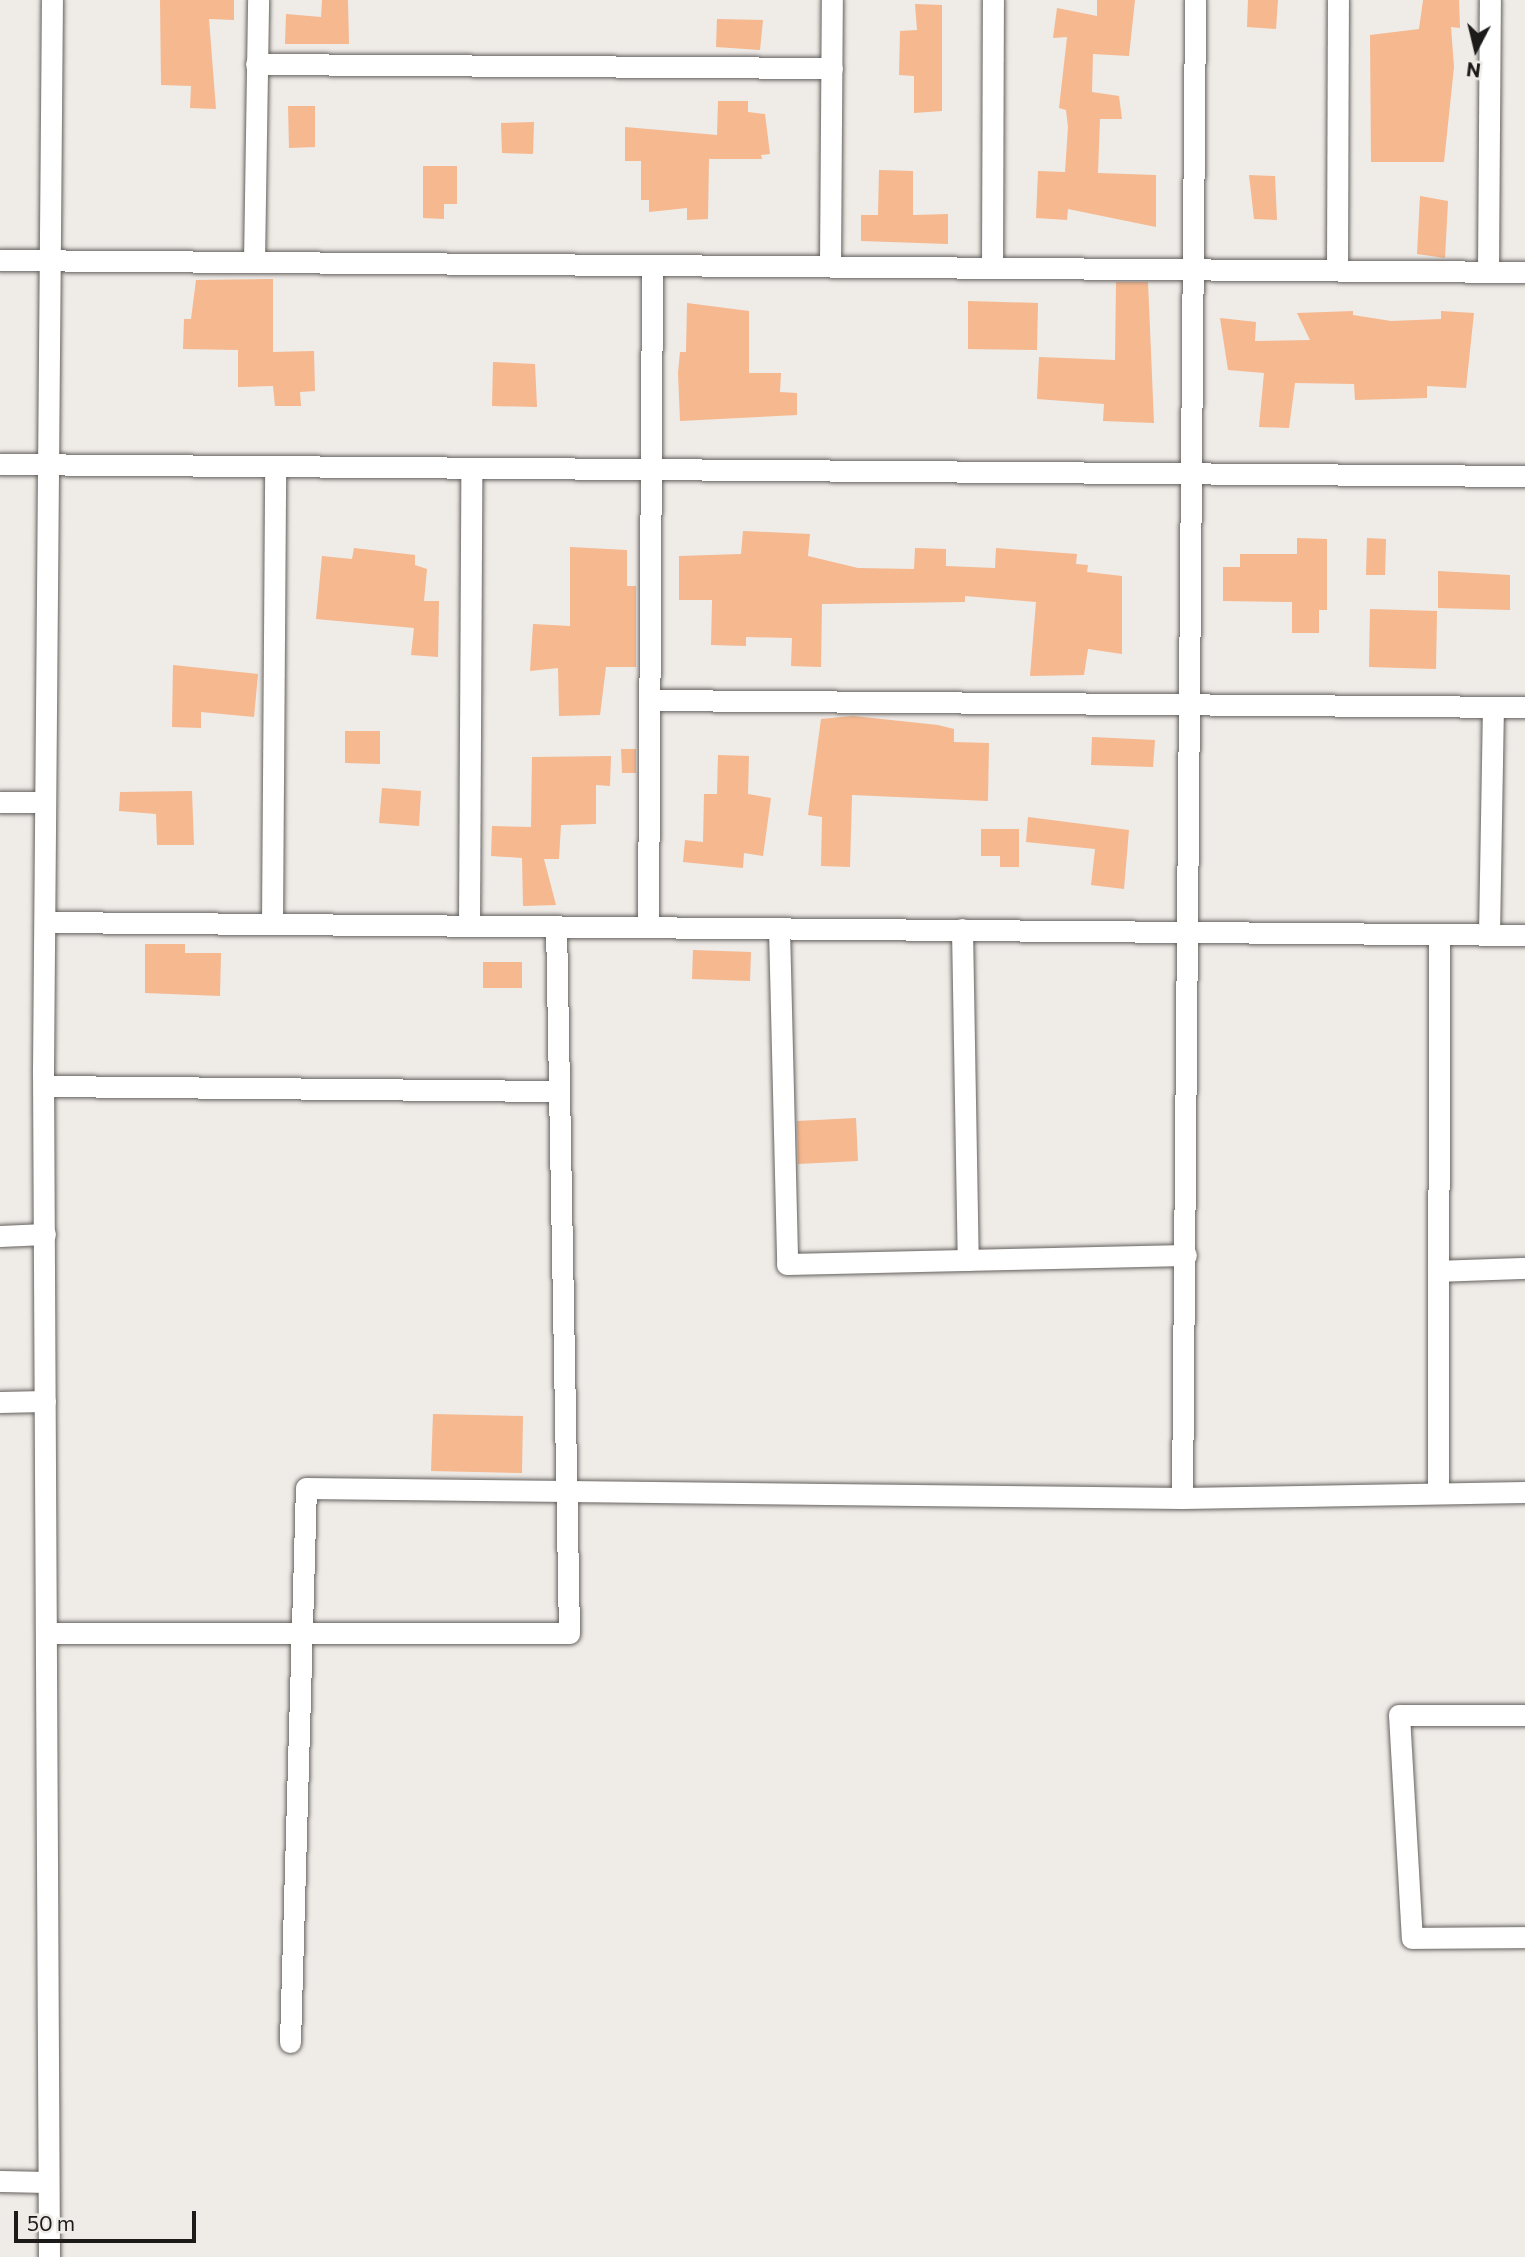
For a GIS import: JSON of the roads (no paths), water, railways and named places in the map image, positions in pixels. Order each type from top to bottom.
[{"type":"street","points":[[49,2257],[44,1086],[52,0]]},
{"type":"street","points":[[254,262],[258,0]]},
{"type":"street","points":[[830,266],[832,0]]},
{"type":"street","points":[[992,268],[993,0]]},
{"type":"street","points":[[1182,1498],[1192,705],[1195,0]]},
{"type":"street","points":[[1337,270],[1338,0]]},
{"type":"street","points":[[1488,271],[1490,0]]},
{"type":"street","points":[[256,64],[831,68]]},
{"type":"street","points":[[0,260],[1525,272]]},
{"type":"street","points":[[648,928],[652,265]]},
{"type":"street","points":[[0,464],[1525,476]]},
{"type":"street","points":[[272,924],[275,467]]},
{"type":"street","points":[[469,926],[471,468]]},
{"type":"street","points":[[649,700],[1525,707]]},
{"type":"street","points":[[1489,934],[1493,707]]},
{"type":"street","points":[[0,802],[45,802]]},
{"type":"street","points":[[45,922],[1525,935]]},
{"type":"street","points":[[46,1633],[569,1633],[556,927]]},
{"type":"street","points":[[779,928],[787,1264],[1186,1255]]},
{"type":"street","points":[[962,929],[968,1260]]},
{"type":"street","points":[[1438,1492],[1439,934]]},
{"type":"street","points":[[44,1086],[558,1091]]},
{"type":"street","points":[[0,1236],[45,1234]]},
{"type":"street","points":[[1438,1271],[1525,1269]]},
{"type":"street","points":[[0,1402],[45,1401]]},
{"type":"street","points":[[290,2042],[306,1488],[1182,1498],[1525,1492]]},
{"type":"street","points":[[1525,1715],[1399,1715],[1412,1938],[1525,1937]]},
{"type":"street","points":[[0,2181],[48,2182]]}]
